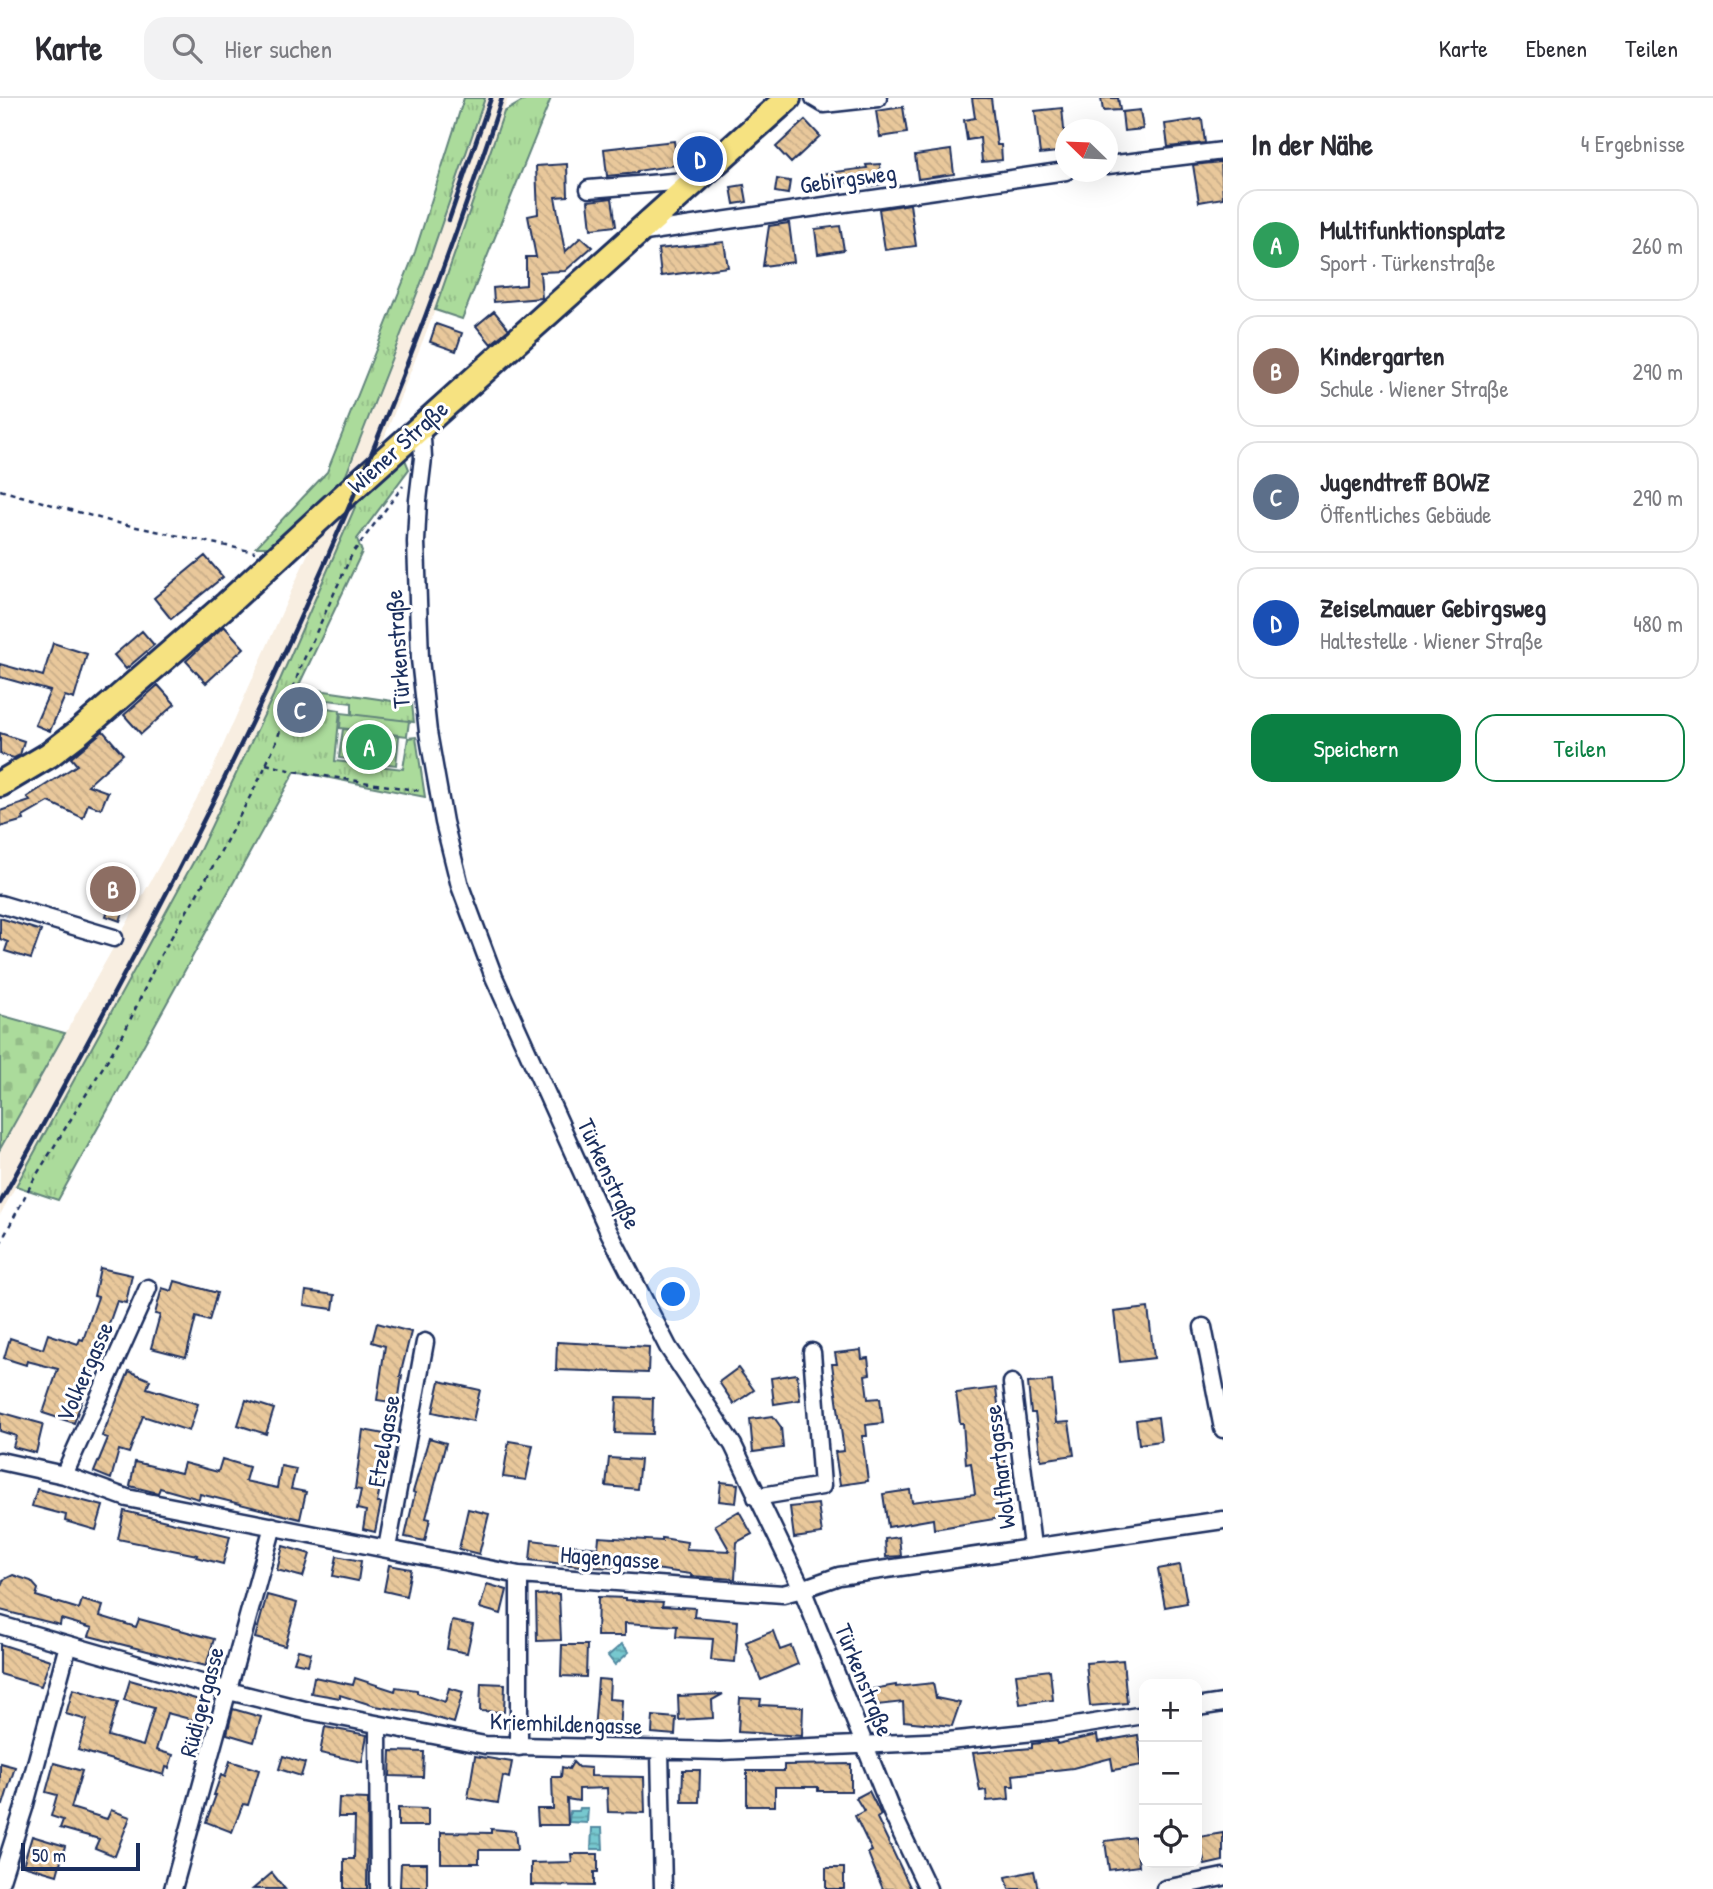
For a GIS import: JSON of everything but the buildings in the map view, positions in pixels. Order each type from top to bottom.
[{"type":"main road","name":"Wiener Straße","points":[[0,784],[50,755],[227,604],[788,98]]},
{"type":"street","points":[[814,98],[824,104],[878,98]]},
{"type":"street","points":[[1118,164],[1223,151]]},
{"type":"street","name":"Gebirgsweg","points":[[637,233],[1055,173]]},
{"type":"street","points":[[589,189],[697,180]]},
{"type":"street","name":"Türkenstraße","points":[[416,432],[422,438],[423,458],[416,542],[419,659],[442,809],[460,886],[494,977],[609,1231],[668,1347],[733,1445],[802,1589],[892,1813],[928,1889]]},
{"type":"street","points":[[0,904],[114,938]]},
{"type":"street","name":"Volkergasse","points":[[64,1475],[148,1288]]},
{"type":"street","points":[[1203,1327],[1223,1429]]},
{"type":"street","name":"Etzelgasse","points":[[387,1548],[425,1342]]},
{"type":"street","points":[[756,1497],[822,1486],[812,1353]]},
{"type":"street","name":"Wolfhartgasse","points":[[1012,1382],[1032,1546]]},
{"type":"street","name":"Hagengasse","points":[[0,1461],[64,1475],[127,1498],[519,1575],[783,1594],[839,1576],[1223,1520]]},
{"type":"street","name":"Rüdigergasse","points":[[173,1889],[273,1526]]},
{"type":"street","points":[[519,1575],[519,1746]]},
{"type":"street","name":"Kriemhildengasse","points":[[0,1625],[229,1692],[378,1725],[485,1745],[720,1751],[962,1740],[1044,1731],[1139,1716]]},
{"type":"street","points":[[0,1882],[24,1808],[68,1645]]},
{"type":"street","points":[[1202,1706],[1223,1703]]},
{"type":"street","points":[[378,1725],[379,1889]]},
{"type":"street","points":[[660,1750],[663,1889]]},
{"type":"street","points":[[1165,1889],[1223,1877]]},
{"type":"path","points":[[0,1244],[34,1179],[124,1033],[159,958],[211,869],[266,764],[277,740],[300,668],[352,554],[423,458]]},
{"type":"path","points":[[0,490],[113,522],[253,552]]},
{"type":"path","points":[[266,764],[293,771],[428,792]]},
{"type":"shaded area","points":[[485,98],[508,98],[435,310],[381,446],[344,480],[423,278]]},
{"type":"shaded area","points":[[362,491],[273,696],[201,848],[0,1215],[0,1150],[210,775],[317,533]]},
{"type":"green space","points":[[464,98],[485,98],[423,278],[344,480],[269,547],[256,547],[327,472],[415,252]]},
{"type":"green space","points":[[528,98],[551,98],[462,319],[435,310],[504,112]]},
{"type":"green space","points":[[404,457],[409,469],[357,539],[362,552],[298,687],[412,704],[414,722],[352,715],[352,703],[328,700],[327,708],[340,710],[335,761],[403,769],[408,738],[416,737],[425,797],[295,771],[58,1200],[16,1186],[201,848],[273,696],[362,491]]},
{"type":"green space","points":[[341,713],[409,721],[407,736],[340,728]]},
{"type":"green space","points":[[343,729],[399,736],[396,765],[339,758]]},
{"type":"green space","points":[[0,1015],[65,1033],[0,1149]]},
{"type":"water","points":[[622,1644],[629,1652],[615,1665],[608,1656]]},
{"type":"water","points":[[580,1808],[588,1808],[587,1823],[569,1822],[570,1811],[579,1811]]},
{"type":"water","points":[[592,1828],[602,1828],[603,1849],[591,1849]]},
{"type":"railway","points":[[449,220],[491,98]]},
{"type":"railway","points":[[0,1203],[191,846],[296,627],[407,365],[502,98]]},
{"type":"place","name":"Zeiselmauer Gebirgsweg","points":[[700,159]]},
{"type":"place","name":"Jugendtreff BOWZ","points":[[300,710]]},
{"type":"place","name":"Multifunktionsplatz","points":[[369,747]]},
{"type":"place","name":"Kindergarten","points":[[113,889]]}]
